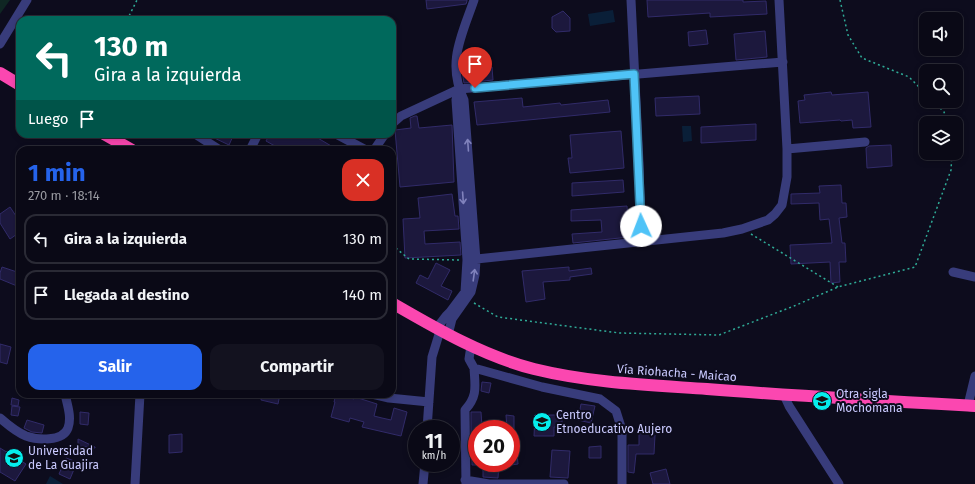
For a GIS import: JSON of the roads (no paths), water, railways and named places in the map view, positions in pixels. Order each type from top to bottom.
[{"type":"highway","points":[[0,73],[16,83]]},
{"type":"highway","points":[[111,138],[125,146]]},
{"type":"highway","name":"Vía Riohacha - Maicao","points":[[396,305],[442,332],[488,354],[533,369],[594,381],[784,395],[971,406]]},
{"type":"street","points":[[17,16],[27,0]]},
{"type":"street","points":[[442,332],[449,317],[471,292],[475,275],[471,260],[464,100],[457,83],[456,63],[457,50],[474,0]]},
{"type":"street","points":[[631,0],[639,163],[641,242]]},
{"type":"street","points":[[471,260],[723,233],[742,229],[768,220],[782,205],[786,177],[787,150],[779,0]]},
{"type":"street","points":[[0,44],[16,18]]},
{"type":"street","points":[[396,120],[400,116],[459,90],[783,62]]},
{"type":"street","points":[[201,138],[214,146]]},
{"type":"street","points":[[344,138],[358,146]]},
{"type":"street","points":[[787,150],[865,142]]},
{"type":"street","points":[[428,420],[432,357],[450,312],[465,292],[471,260]]},
{"type":"street","points":[[953,272],[975,277]]},
{"type":"street","points":[[471,346],[469,359],[474,368],[475,386],[472,402],[464,410],[466,482],[489,484],[564,484]]},
{"type":"street","points":[[474,368],[542,387],[600,398],[616,411],[622,430],[622,484]]},
{"type":"street","points":[[971,406],[975,376]]},
{"type":"street","points":[[784,395],[788,406],[839,484]]},
{"type":"street","points":[[0,418],[12,428],[26,436],[46,440],[60,436],[68,429],[69,417],[66,398]]},
{"type":"street","points":[[136,484],[140,398]]},
{"type":"street","points":[[390,398],[429,402]]},
{"type":"street","points":[[422,484],[423,472]]},
{"type":"water","points":[[613,10],[615,22],[590,26],[588,14]]},
{"type":"water","points":[[682,126],[691,126],[692,141],[683,142]]},
{"type":"water","points":[[50,476],[63,484],[46,484]]},
{"type":"place","name":"Otra sigla Mochomana","points":[[822,401]]},
{"type":"place","name":"Centro Etnoeducativo Aujero","points":[[542,422]]},
{"type":"place","name":"Universidad de La Guajira","points":[[14,458]]}]
